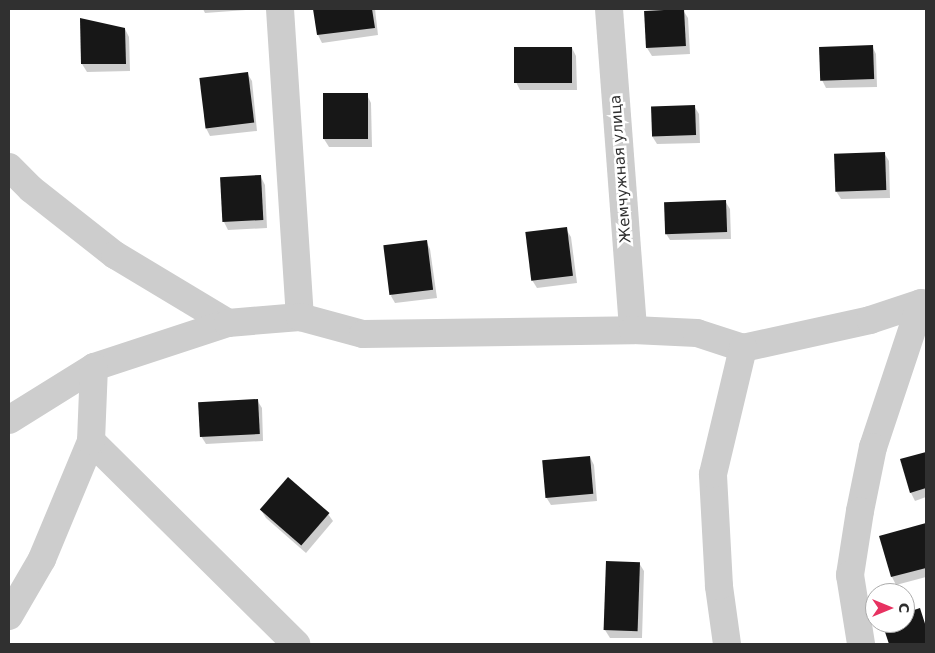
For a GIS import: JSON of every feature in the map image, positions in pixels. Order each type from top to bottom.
[{"type":"street","points":[[280,9],[300,317]]},
{"type":"street","name":"Жемчужная улица","points":[[609,9],[633,330]]},
{"type":"street","points":[[9,167],[31,189],[115,255],[228,323]]},
{"type":"street","points":[[9,420],[94,367],[228,323],[300,317],[363,334],[633,330],[697,333],[743,348],[870,320],[925,299]]},
{"type":"street","points":[[861,644],[850,575],[862,502],[873,447],[925,299]]},
{"type":"street","points":[[727,644],[719,586],[713,474],[743,348]]},
{"type":"street","points":[[9,616],[42,559],[91,441],[94,367]]},
{"type":"street","points":[[91,441],[296,644]]},
{"type":"building","points":[[313,9],[372,9],[375,28],[317,35]]},
{"type":"building","points":[[684,9],[686,46],[646,48],[644,11]]},
{"type":"building","points":[[80,18],[125,28],[126,64],[81,64]]},
{"type":"building","points":[[873,45],[874,79],[820,81],[819,47]]},
{"type":"building","points":[[514,47],[572,47],[572,83],[514,83]]},
{"type":"building","points":[[248,72],[254,123],[206,129],[199,78]]},
{"type":"building","points":[[323,93],[368,93],[368,139],[323,139]]},
{"type":"building","points":[[695,105],[696,135],[652,137],[651,107]]},
{"type":"building","points":[[885,152],[886,190],[835,192],[834,154]]},
{"type":"building","points":[[261,175],[263,220],[222,222],[220,177]]},
{"type":"building","points":[[726,200],[727,232],[665,234],[664,202]]},
{"type":"building","points":[[567,227],[573,276],[531,281],[525,232]]},
{"type":"building","points":[[427,240],[433,290],[389,295],[383,245]]},
{"type":"building","points":[[258,399],[260,434],[200,437],[198,402]]},
{"type":"building","points":[[926,452],[926,488],[910,493],[900,459]]},
{"type":"building","points":[[590,456],[593,494],[545,498],[542,460]]},
{"type":"building","points":[[288,477],[330,513],[301,546],[260,509]]},
{"type":"building","points":[[926,523],[926,568],[891,577],[879,536]]},
{"type":"building","points":[[606,561],[640,562],[638,631],[604,630]]},
{"type":"building","points":[[920,608],[926,627],[926,644],[889,644],[885,633],[915,633],[915,610]]}]
